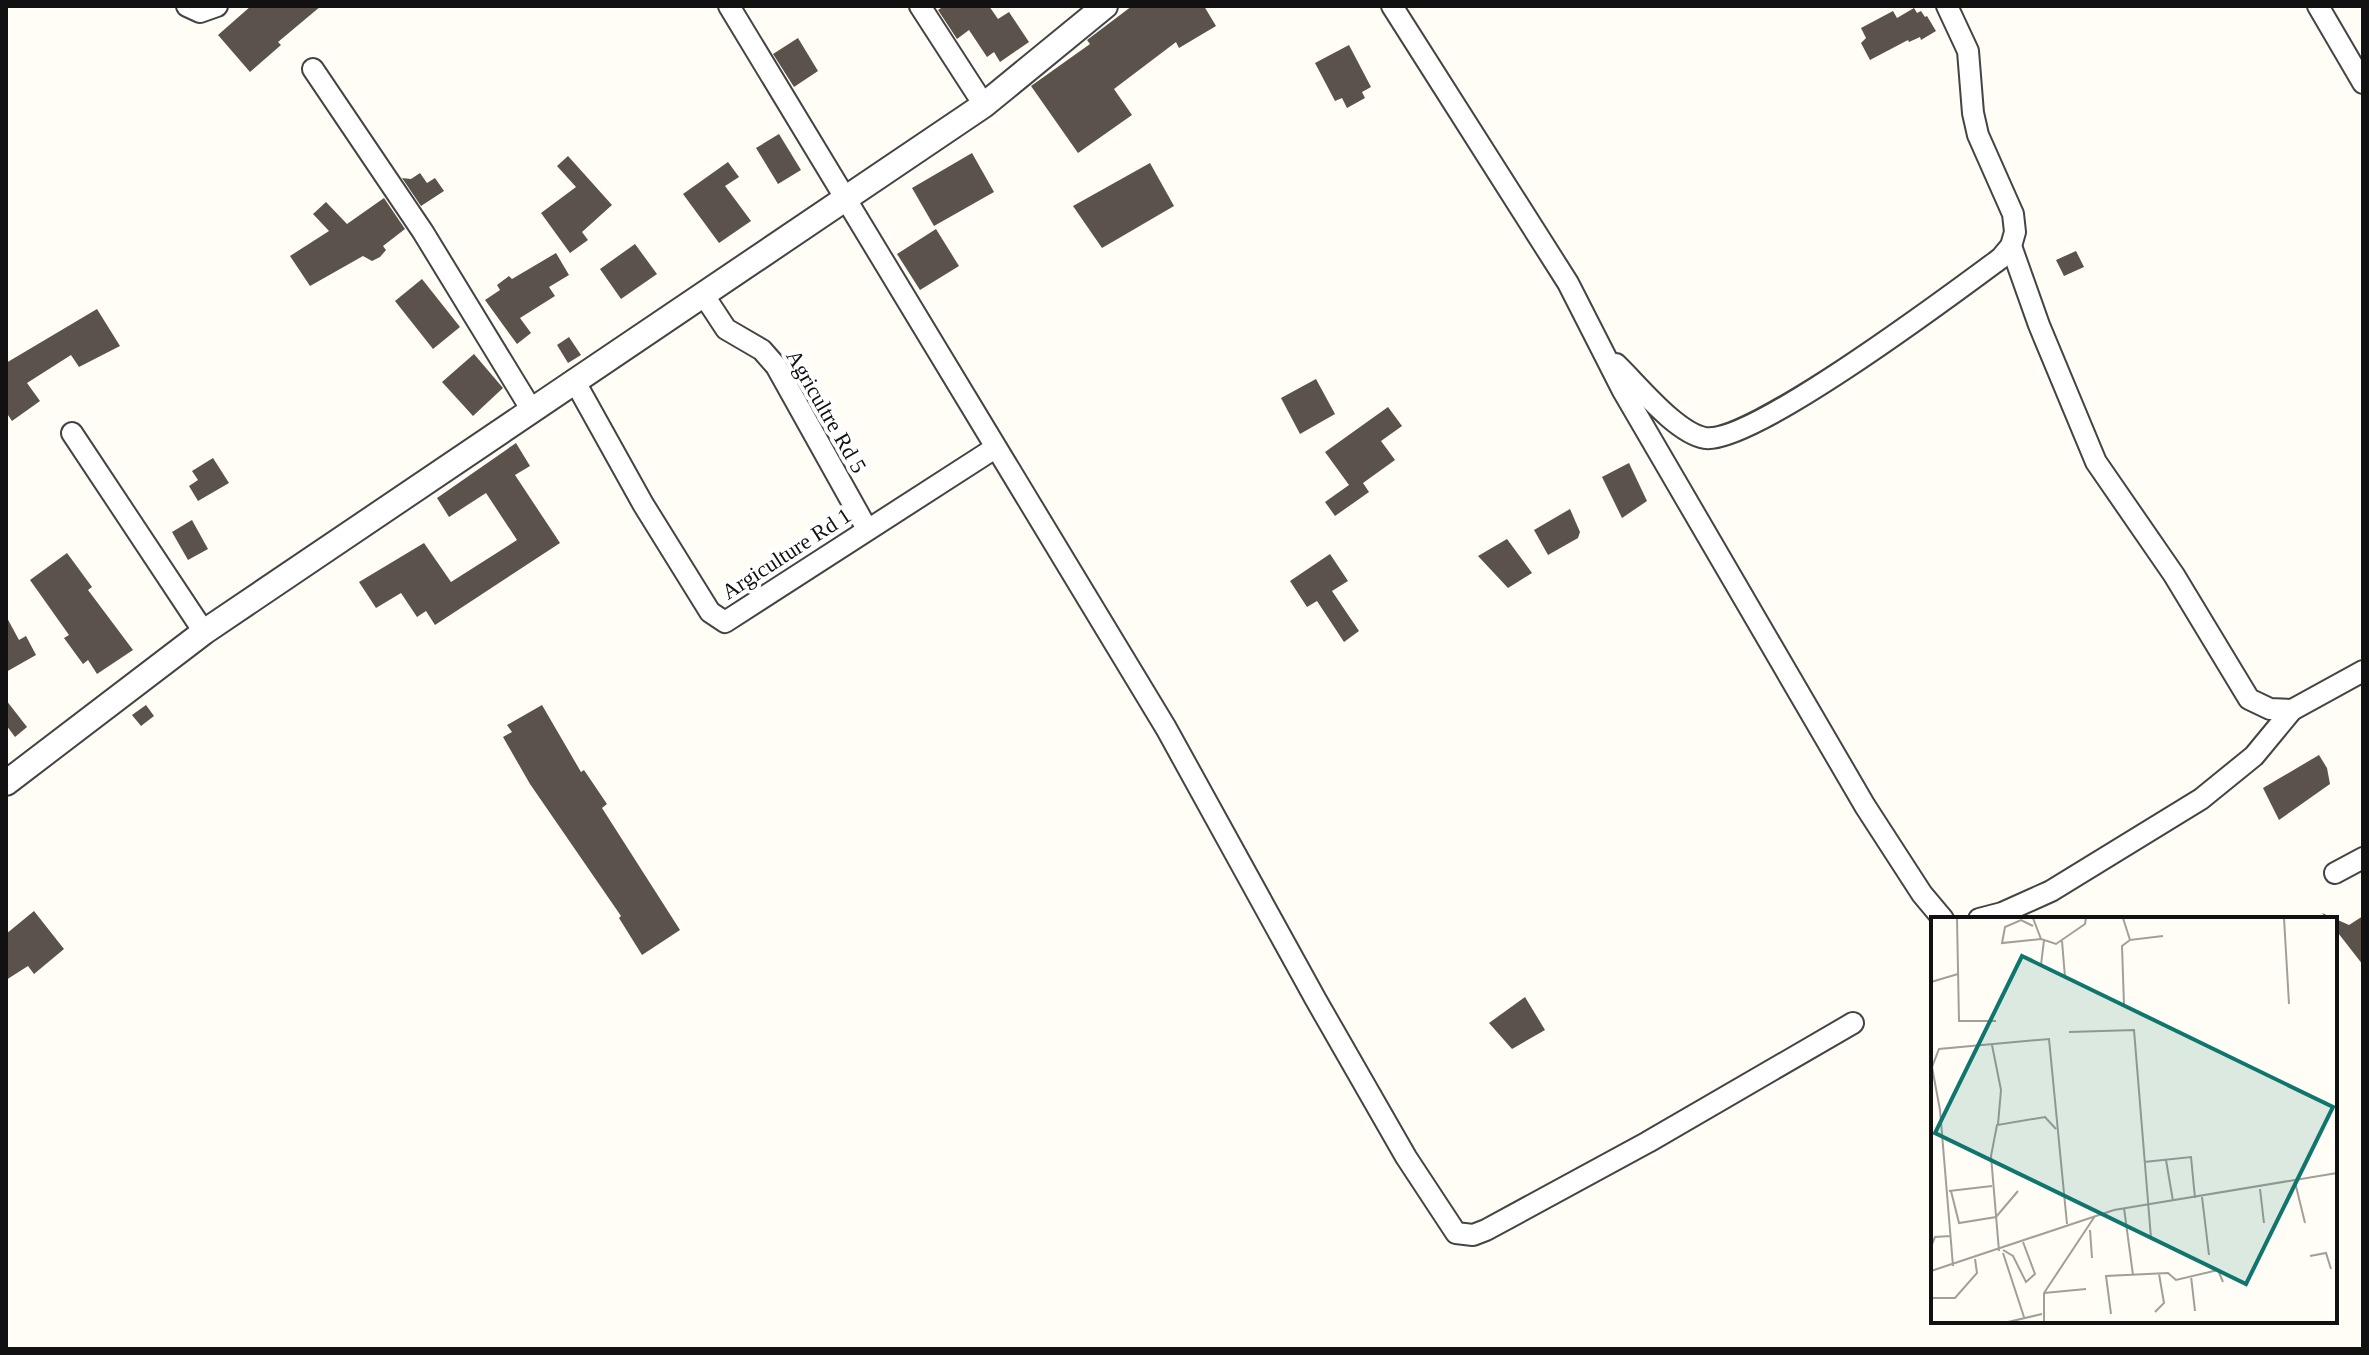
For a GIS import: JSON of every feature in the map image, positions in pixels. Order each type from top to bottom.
[{"type":"street","points":[[187,6],[200,12],[217,6]]},
{"type":"street","points":[[729,6],[1166,728],[1398,1144],[1456,1233],[1473,1235],[1486,1230],[1648,1142],[1853,1023]]},
{"type":"street","points":[[920,6],[984,105]]},
{"type":"street","points":[[7,780],[204,632],[984,105],[1105,6]]},
{"type":"street","points":[[1392,6],[1552,256],[1601,349],[1865,806],[1922,894],[1941,917]]},
{"type":"street","points":[[1601,349],[1676,422],[1701,437],[1719,439],[1767,416],[1910,323],[2001,258],[2011,246],[2015,232],[2013,214],[1978,135],[1968,51],[1947,6]]},
{"type":"street","points":[[2318,6],[2363,83]]},
{"type":"street","points":[[313,69],[423,232],[531,409]]},
{"type":"street","points":[[2011,246],[2039,325],[2096,462],[2174,575],[2249,699],[2270,709],[2292,710]]},
{"type":"street","name":"Agricultre Rd 5","points":[[703,294],[726,329],[762,350],[776,366],[867,529]]},
{"type":"street","name":"Argiculture Rd 1","points":[[574,380],[643,504],[718,619],[725,622],[995,448]]},
{"type":"street","points":[[72,433],[204,632]]},
{"type":"street","points":[[1987,917],[2051,891],[2145,830],[2201,799],[2254,756],[2292,710],[2363,671]]},
{"type":"street","points":[[2335,873],[2363,858]]},
{"type":"building","points":[[251,6],[321,6],[278,42],[281,45],[250,72],[218,35]]},
{"type":"building","points":[[944,6],[989,6],[998,19],[1009,12],[1029,42],[1000,62],[994,52],[987,57],[969,30],[957,39],[938,10]]},
{"type":"building","points":[[1132,6],[1204,6],[1216,26],[1179,48],[1176,42],[1114,89],[1132,115],[1078,153],[1031,86],[1090,44],[1087,40]]},
{"type":"building","points":[[1914,8],[1917,13],[1921,11],[1927,16],[1936,31],[1921,40],[1920,37],[1908,40],[1870,60],[1861,43],[1866,38],[1861,28],[1893,11],[1897,18]]},
{"type":"building","points":[[798,38],[818,71],[794,87],[773,54]]},
{"type":"building","points":[[1349,45],[1371,87],[1362,92],[1365,98],[1347,108],[1342,98],[1335,101],[1315,63]]},
{"type":"building","points":[[779,134],[801,170],[778,184],[756,148]]},
{"type":"building","points":[[972,153],[994,192],[934,226],[912,188]]},
{"type":"building","points":[[568,156],[612,205],[582,232],[588,240],[570,253],[541,213],[576,187],[557,166]]},
{"type":"building","points":[[728,162],[739,177],[725,186],[751,221],[719,243],[683,194]]},
{"type":"building","points":[[1150,163],[1174,206],[1102,248],[1073,206]]},
{"type":"building","points":[[420,173],[427,183],[435,178],[444,191],[421,206],[402,178],[411,179]]},
{"type":"building","points":[[384,198],[405,229],[383,246],[386,250],[380,257],[372,261],[363,256],[310,286],[290,256],[329,231],[313,214],[326,202],[347,224]]},
{"type":"building","points":[[936,229],[959,266],[920,290],[897,254]]},
{"type":"building","points":[[635,244],[657,274],[621,299],[600,269]]},
{"type":"building","points":[[2076,251],[2084,267],[2064,276],[2056,260]]},
{"type":"building","points":[[556,253],[569,275],[549,287],[555,296],[520,318],[531,333],[517,344],[485,300],[500,290],[497,285],[509,276],[512,279]]},
{"type":"building","points":[[422,279],[460,327],[433,349],[395,301]]},
{"type":"building","points":[[97,309],[120,346],[79,367],[71,355],[27,383],[40,401],[12,421],[6,412],[6,363]]},
{"type":"building","points":[[569,337],[581,355],[568,363],[557,345]]},
{"type":"building","points":[[474,354],[503,388],[473,416],[442,382]]},
{"type":"building","points":[[1316,379],[1335,414],[1300,434],[1281,398]]},
{"type":"building","points":[[1388,407],[1402,426],[1381,441],[1395,460],[1363,483],[1369,492],[1335,516],[1325,502],[1349,485],[1325,452]]},
{"type":"building","points":[[516,443],[530,466],[515,475],[560,543],[435,625],[426,611],[417,617],[401,593],[376,608],[359,582],[424,543],[451,582],[517,540],[486,493],[449,517],[437,498]]},
{"type":"building","points":[[213,458],[229,483],[198,501],[189,486],[198,480],[192,471]]},
{"type":"building","points":[[1629,463],[1647,501],[1622,518],[1602,477]]},
{"type":"building","points":[[1570,509],[1580,532],[1578,538],[1548,555],[1534,530]]},
{"type":"building","points":[[192,520],[208,549],[188,560],[172,532]]},
{"type":"building","points":[[1507,539],[1532,573],[1508,588],[1478,556]]},
{"type":"building","points":[[67,553],[92,587],[88,590],[133,650],[97,674],[88,660],[83,664],[64,638],[69,635],[30,580]]},
{"type":"building","points":[[1330,554],[1348,581],[1332,591],[1359,631],[1344,642],[1317,601],[1307,607],[1290,581]]},
{"type":"building","points":[[6,616],[19,640],[26,636],[36,655],[6,672]]},
{"type":"building","points":[[6,700],[27,727],[15,737],[6,725]]},
{"type":"building","points":[[146,705],[154,716],[141,726],[132,715]]},
{"type":"building","points":[[542,705],[581,772],[584,770],[607,804],[602,808],[680,930],[642,955],[619,918],[621,916],[530,784],[503,737],[512,732],[507,725]]},
{"type":"building","points":[[2319,755],[2327,768],[2330,784],[2279,820],[2263,788]]},
{"type":"building","points":[[34,911],[64,949],[34,974],[28,966],[6,980],[6,934]]},
{"type":"building","points":[[2363,916],[2363,965],[2337,932],[2337,920],[2349,925]]},
{"type":"building","points":[[1525,997],[1545,1030],[1512,1049],[1489,1023]]}]
